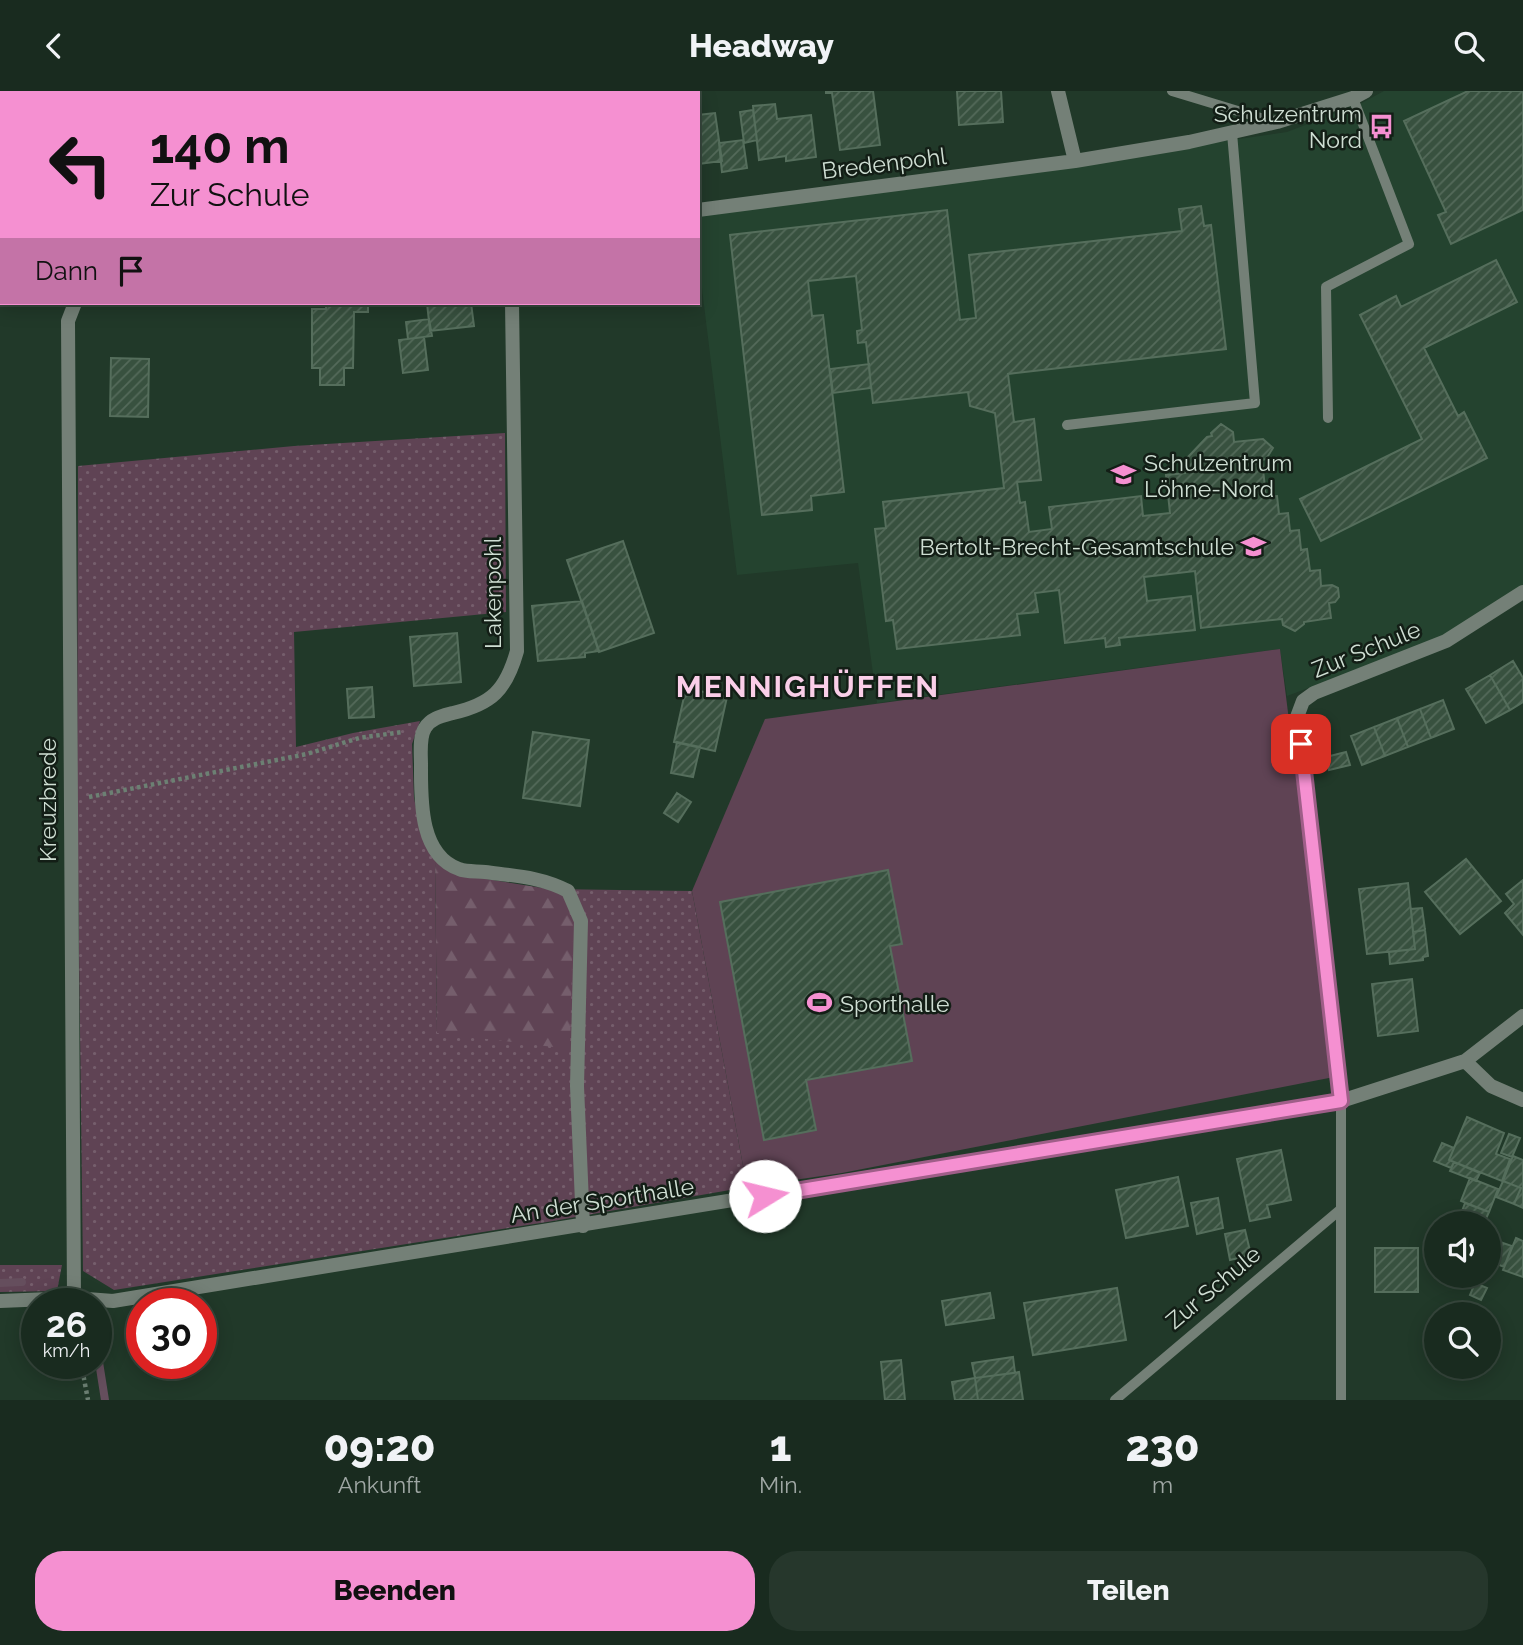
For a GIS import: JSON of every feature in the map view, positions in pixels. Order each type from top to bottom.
[{"type":"street","points":[[1058,91],[1075,161]]},
{"type":"street","name":"Bredenpohl","points":[[700,210],[1075,161],[1189,142],[1277,123],[1359,95]]},
{"type":"street","name":"Kreuzbrede","points":[[74,305],[68,321],[74,1288]]},
{"type":"street","name":"Lakenpohl","points":[[424,729],[438,717],[475,708],[499,692],[510,674],[517,651],[512,305]]},
{"type":"street","name":"Zur Schule","points":[[1341,1101],[1297,717],[1303,701],[1314,692],[1446,641],[1523,592]]},
{"type":"street","points":[[424,729],[421,746],[421,799],[428,836],[439,856],[458,869],[548,881],[568,891],[581,921],[577,1086],[583,1226]]},
{"type":"street","name":"An der Sporthalle","points":[[112,1301],[1341,1101],[1465,1061],[1523,1016]]},
{"type":"street","points":[[1465,1061],[1491,1086],[1523,1100]]},
{"type":"street","name":"An der Sporthalle","points":[[0,1301],[21,1300]]},
{"type":"lane","points":[[1172,91],[1277,123]]},
{"type":"lane","points":[[1328,418],[1326,287],[1409,244],[1359,95]]},
{"type":"lane","points":[[1067,425],[1255,403],[1232,132]]},
{"type":"lane","name":"Zur Schule","points":[[1341,1101],[1341,1400]]},
{"type":"lane","name":"Zur Schule","points":[[1115,1400],[1341,1209]]},
{"type":"path","points":[[70,801],[307,754],[359,738],[424,729]]},
{"type":"path","points":[[85,1379],[88,1400]]},
{"type":"shaded area","name":"Schulzentrum Löhne-Nord","points":[[1384,91],[1523,91],[1523,587],[1444,637],[1287,696],[1280,649],[877,703],[858,563],[737,575],[700,272],[700,216],[1287,132],[1360,104]]},
{"type":"green space","points":[[505,433],[506,612],[294,632],[296,747],[420,721],[412,744],[414,798],[422,837],[435,859],[437,1033],[549,889],[692,891],[747,1187],[547,1222],[114,1290],[83,1271],[77,789],[78,466],[294,446]]},
{"type":"green space","points":[[1280,649],[1334,1077],[842,1173],[747,1187],[692,891],[765,719]]},
{"type":"green space","points":[[435,859],[462,875],[549,889],[565,898],[573,925],[570,1049],[437,1033]]},
{"type":"green space","points":[[0,1265],[62,1265],[58,1288],[21,1288],[21,1292],[0,1292]]},
{"type":"building","points":[[826,91],[873,91],[880,145],[840,150],[832,93]]},
{"type":"building","points":[[957,91],[1001,91],[1003,122],[959,125]]},
{"type":"building","points":[[1468,91],[1523,91],[1523,210],[1451,244],[1438,215],[1446,212],[1404,121]]},
{"type":"building","points":[[775,104],[777,119],[811,115],[816,157],[786,161],[786,156],[759,160],[753,106]]},
{"type":"building","points":[[753,110],[757,140],[744,143],[740,112]]},
{"type":"building","points":[[715,113],[722,161],[700,164],[700,115]]},
{"type":"building","points":[[743,140],[747,168],[722,172],[719,143]]},
{"type":"building","points":[[1201,206],[1204,226],[1211,225],[1226,349],[1008,374],[1014,422],[1034,419],[1041,480],[1017,482],[1020,503],[1025,502],[1029,532],[1052,529],[1049,507],[1141,496],[1143,516],[1170,513],[1166,475],[1185,473],[1184,461],[1207,437],[1212,436],[1211,433],[1221,424],[1233,432],[1234,442],[1263,439],[1273,448],[1266,459],[1262,460],[1266,497],[1277,496],[1279,514],[1288,513],[1290,531],[1299,530],[1301,550],[1307,549],[1310,571],[1320,570],[1321,586],[1332,585],[1338,588],[1339,597],[1335,602],[1329,603],[1331,618],[1304,622],[1295,631],[1283,625],[1282,619],[1201,628],[1195,571],[1144,577],[1147,601],[1191,596],[1195,630],[1119,638],[1120,645],[1106,647],[1105,638],[1065,643],[1059,590],[1035,593],[1038,612],[1017,614],[1020,635],[897,649],[893,620],[886,621],[875,529],[886,528],[883,502],[1004,488],[995,413],[970,406],[968,392],[873,403],[866,342],[858,343],[857,331],[862,330],[856,276],[808,281],[812,316],[823,315],[844,492],[811,496],[812,510],[762,515],[730,235],[947,210],[960,320],[976,318],[969,255],[1182,231],[1179,209]]},
{"type":"building","points":[[1496,260],[1517,302],[1424,348],[1458,416],[1464,412],[1487,458],[1321,541],[1300,499],[1422,439],[1360,315],[1396,296],[1401,307]]},
{"type":"building","points":[[326,305],[368,305],[368,312],[354,312],[353,368],[344,368],[344,385],[320,385],[320,368],[312,368],[312,309],[326,309]]},
{"type":"building","points":[[427,305],[471,305],[474,326],[430,331]]},
{"type":"building","points":[[429,319],[432,336],[408,339],[406,322]]},
{"type":"building","points":[[424,337],[428,370],[403,373],[399,340]]},
{"type":"building","points":[[111,358],[149,359],[148,417],[110,416]]},
{"type":"building","points":[[869,364],[871,388],[833,393],[830,369]]},
{"type":"building","points":[[623,541],[654,633],[599,652],[567,560]]},
{"type":"building","points":[[582,601],[599,651],[585,653],[585,657],[538,661],[532,606]]},
{"type":"building","points":[[457,633],[461,682],[414,686],[410,637]]},
{"type":"building","points":[[1513,661],[1523,678],[1523,702],[1510,710],[1490,675]]},
{"type":"building","points":[[1490,675],[1510,710],[1486,723],[1466,689]]},
{"type":"building","points":[[372,687],[374,717],[349,718],[347,689]]},
{"type":"building","points":[[686,688],[727,697],[715,751],[674,742]]},
{"type":"building","points":[[1443,700],[1454,729],[1431,738],[1420,709]]},
{"type":"building","points":[[1420,709],[1431,738],[1408,747],[1397,718]]},
{"type":"building","points":[[1397,718],[1408,747],[1385,756],[1374,727]]},
{"type":"building","points":[[1374,727],[1385,756],[1362,765],[1351,736]]},
{"type":"building","points":[[533,732],[589,740],[580,806],[523,798]]},
{"type":"building","points":[[677,742],[700,747],[693,777],[671,773]]},
{"type":"building","points":[[1346,752],[1350,765],[1329,770],[1326,757]]},
{"type":"building","points":[[677,793],[691,802],[678,822],[664,813]]},
{"type":"building","points":[[1466,859],[1501,901],[1460,934],[1425,892]]},
{"type":"building","name":"Sporthalle","points":[[888,870],[902,944],[890,946],[912,1061],[806,1080],[816,1130],[764,1140],[720,902]]},
{"type":"building","points":[[1523,880],[1523,935],[1505,913],[1514,904],[1506,894]]},
{"type":"building","points":[[1408,883],[1415,949],[1367,954],[1359,889]]},
{"type":"building","points":[[1422,908],[1425,930],[1413,932],[1411,909]]},
{"type":"building","points":[[1425,930],[1428,956],[1423,957],[1423,960],[1390,964],[1389,952],[1415,949],[1413,932]]},
{"type":"building","points":[[1412,979],[1418,1031],[1378,1036],[1372,984]]},
{"type":"building","points":[[1467,1117],[1504,1133],[1496,1154],[1510,1159],[1502,1181],[1449,1160]]},
{"type":"building","points":[[1509,1134],[1520,1138],[1512,1157],[1501,1153]]},
{"type":"building","points":[[1442,1143],[1454,1148],[1449,1160],[1454,1162],[1451,1168],[1434,1161]]},
{"type":"building","points":[[1281,1150],[1291,1200],[1267,1205],[1270,1217],[1250,1221],[1237,1159]]},
{"type":"building","points":[[1513,1156],[1523,1160],[1523,1208],[1514,1204],[1521,1188],[1503,1181]]},
{"type":"building","points":[[1454,1162],[1480,1173],[1476,1181],[1450,1171]]},
{"type":"building","points":[[1178,1177],[1188,1226],[1126,1238],[1116,1190]]},
{"type":"building","points":[[1470,1178],[1498,1189],[1489,1211],[1461,1201]]},
{"type":"building","points":[[1503,1181],[1521,1188],[1514,1204],[1496,1197]]},
{"type":"building","points":[[1218,1198],[1223,1228],[1197,1234],[1191,1203]]},
{"type":"building","points":[[1465,1203],[1486,1211],[1462,1211]]},
{"type":"building","points":[[1245,1230],[1251,1255],[1230,1260],[1225,1234]]},
{"type":"building","points":[[1516,1238],[1523,1241],[1523,1277],[1503,1270]]},
{"type":"building","points":[[1501,1242],[1512,1246],[1504,1267],[1501,1266]]},
{"type":"building","points":[[1375,1248],[1418,1248],[1418,1292],[1375,1292]]},
{"type":"building","points":[[1117,1288],[1126,1340],[1033,1355],[1024,1303]]},
{"type":"building","points":[[1473,1288],[1487,1288],[1481,1300],[1470,1295]]},
{"type":"building","points":[[990,1293],[994,1318],[946,1325],[942,1301]]},
{"type":"building","points":[[1013,1357],[1015,1373],[975,1378],[972,1363]]},
{"type":"building","points":[[901,1360],[905,1400],[885,1400],[881,1362]]},
{"type":"building","points":[[1019,1372],[1023,1400],[978,1400],[975,1378]]},
{"type":"building","points":[[975,1378],[978,1400],[955,1400],[952,1382]]},
{"type":"waterway","points":[[0,1283],[22,1282]]},
{"type":"waterway","points":[[102,1379],[105,1400]]},
{"type":"place","name":"Schulzentrum Nord","points":[[1382,126]]},
{"type":"place","name":"Schulzentrum Löhne-Nord","points":[[1124,475]]},
{"type":"place","name":"Bertolt-Brecht-Gesamtschule","points":[[1254,546]]},
{"type":"place","name":"Sporthalle","points":[[820,1003]]},
{"type":"district","name":"MENNIGHÜFFEN","points":[[808,686]]},
{"type":"route","points":[[765,1196],[1341,1101],[1301,744]]}]
